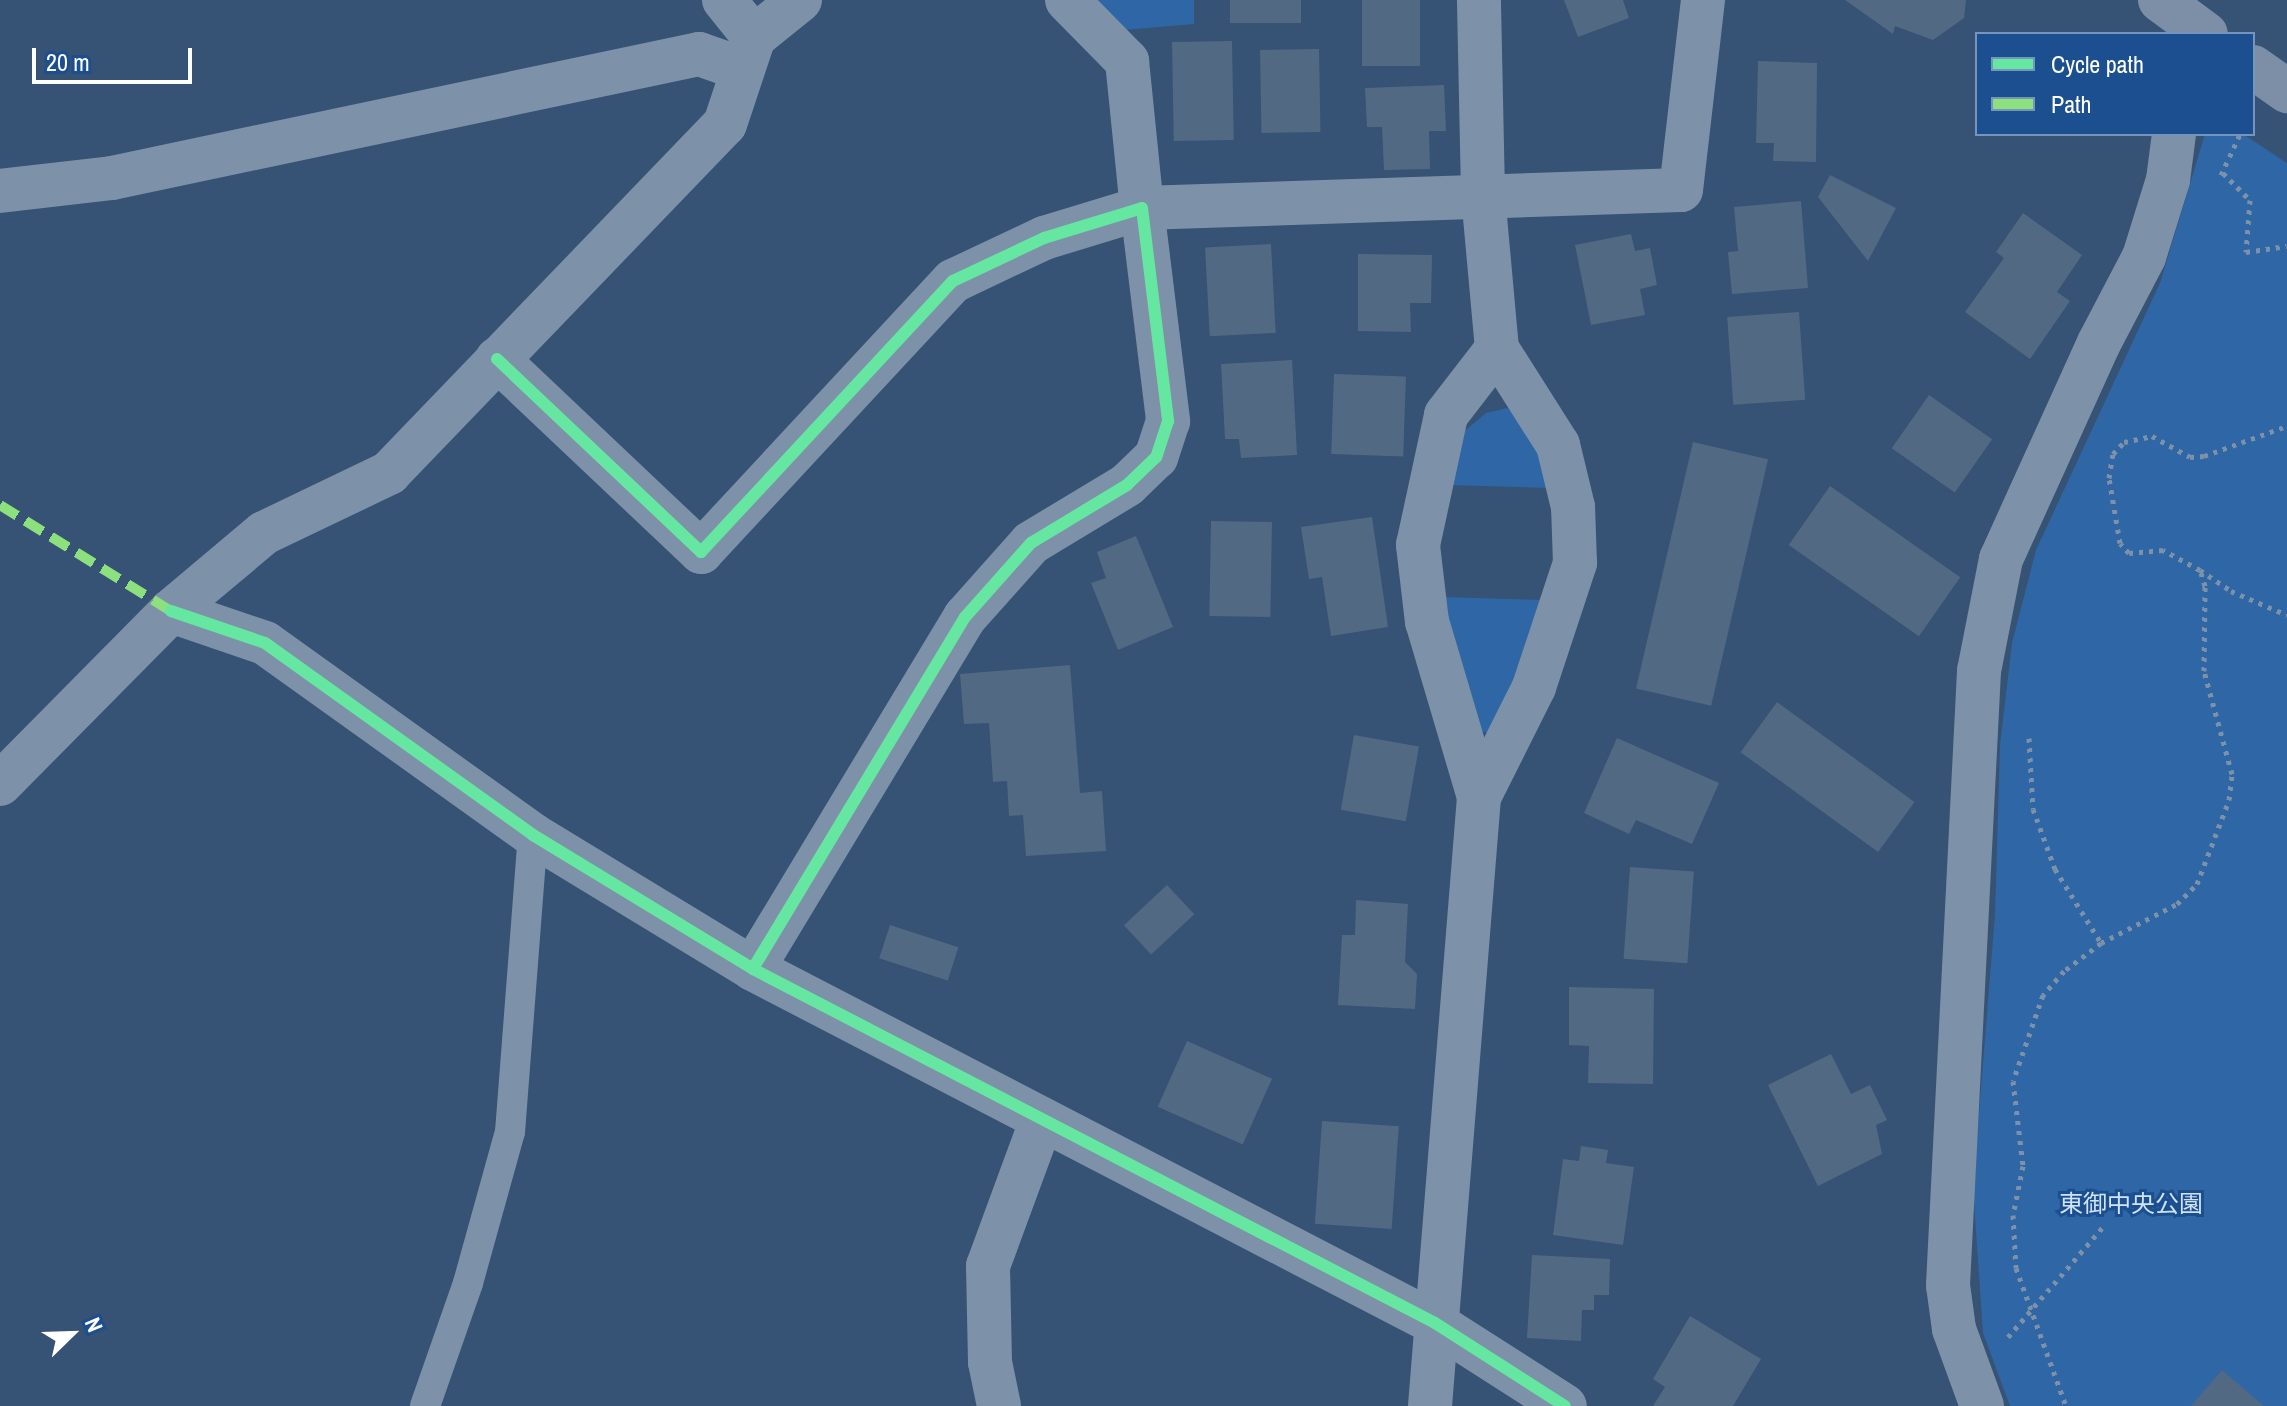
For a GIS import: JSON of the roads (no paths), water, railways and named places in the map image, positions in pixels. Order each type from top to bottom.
[{"type":"main road","points":[[2255,68],[2287,91]]},
{"type":"street","points":[[724,0],[748,53]]},
{"type":"street","points":[[0,784],[171,611],[264,533],[389,473],[725,124],[748,53],[800,0]]},
{"type":"street","points":[[753,969],[965,617],[1031,543],[1127,485],[1156,457],[1168,421],[1127,61],[1067,0]]},
{"type":"street","points":[[1479,0],[1483,194],[1497,349],[1558,445],[1573,507],[1575,563],[1534,687],[1479,797]]},
{"type":"street","points":[[497,359],[701,552],[953,281],[1044,238],[1142,208],[1483,194],[1681,190],[1703,0]]},
{"type":"street","points":[[0,191],[112,178],[699,54],[748,53]]},
{"type":"street","points":[[1982,1406],[1954,1329],[1948,1285],[1979,671],[2001,559],[2099,343],[2144,257],[2168,180],[2174,136]]},
{"type":"street","points":[[1430,1406],[1479,797],[1427,622],[1418,545],[1446,415],[1497,349]]},
{"type":"street","points":[[171,611],[265,643],[533,835],[753,969],[1041,1122],[1435,1323],[1565,1406]]},
{"type":"street","points":[[999,1406],[990,1362],[988,1266],[1041,1122]]},
{"type":"lane","points":[[425,1406],[468,1283],[510,1132],[533,835]]},
{"type":"park label","name":"東御中央公園","points":[[2131,1204]]}]
